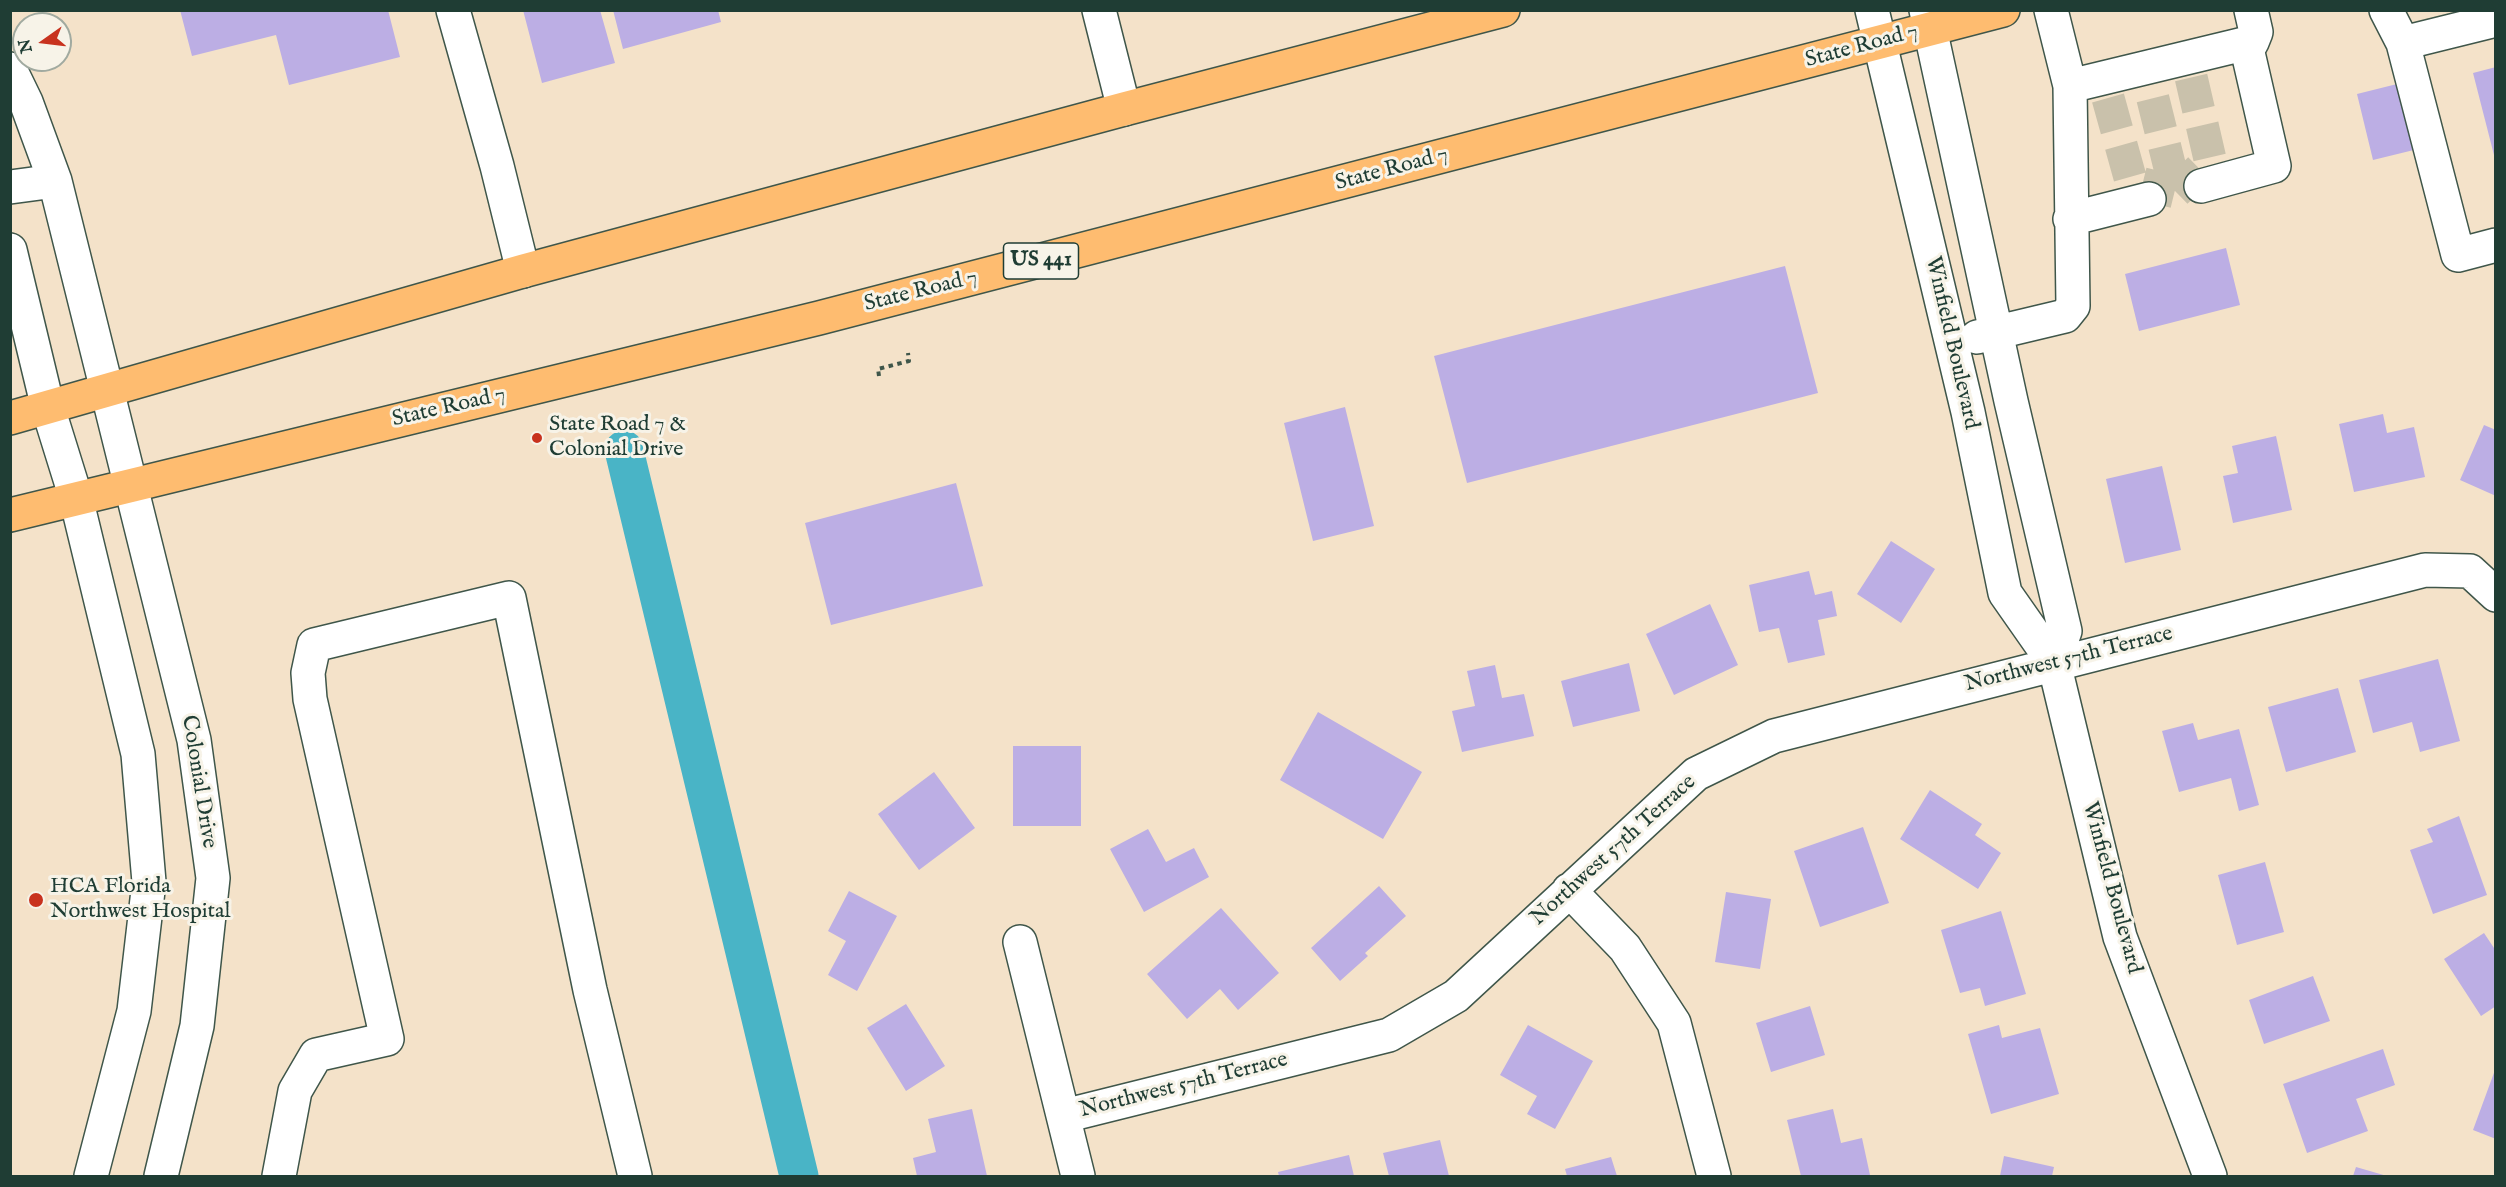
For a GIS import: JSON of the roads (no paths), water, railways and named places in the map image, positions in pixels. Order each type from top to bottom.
[{"type":"main road","points":[[10,418],[523,272],[1124,109],[1503,10]]},
{"type":"main road","name":"State Road 7","points":[[10,515],[819,318],[1881,42],[1928,20],[2003,10]]},
{"type":"street","points":[[453,10],[497,166],[523,272]]},
{"type":"street","points":[[1100,10],[1124,109]]},
{"type":"street","name":"Winfield Boulevard","points":[[1872,10],[1952,341],[2005,593],[2054,663],[2120,937],[2210,1176]]},
{"type":"street","points":[[1952,341],[1997,333],[2065,316],[2073,306],[2070,219],[2070,86],[2051,10]]},
{"type":"street","points":[[2108,98],[2148,78],[2252,42],[2256,37],[2252,10]]},
{"type":"street","points":[[2386,10],[2403,43],[2458,255],[2496,245]]},
{"type":"street","name":"Winfield Boulevard","points":[[1928,20],[2065,631],[2054,663]]},
{"type":"street","points":[[2403,43],[2496,20]]},
{"type":"street","points":[[2201,186],[2274,166],[2246,44]]},
{"type":"street","name":"Colonial Drive","points":[[10,69],[26,102],[55,181],[194,740],[213,878],[197,1026],[161,1176]]},
{"type":"street","points":[[2070,86],[2148,78],[2191,77]]},
{"type":"street","points":[[10,187],[55,181]]},
{"type":"street","points":[[2070,219],[2149,199]]},
{"type":"street","points":[[10,250],[48,408],[76,498],[138,754],[149,882],[134,1011],[91,1176]]},
{"type":"street","name":"Northwest 57th Terrace","points":[[1064,1116],[1389,1035],[1456,996],[1696,774],[1774,736],[2426,570],[2470,572],[2496,595]]},
{"type":"street","points":[[279,1176],[295,1091],[316,1055],[387,1039],[310,699],[308,673],[314,645],[509,598],[590,990],[635,1176]]},
{"type":"street","points":[[1569,890],[1625,948],[1674,1023],[1714,1176]]},
{"type":"street","points":[[1020,942],[1078,1176]]},
{"type":"waterway","points":[[624,450],[799,1176]]},
{"type":"tunnel","points":[[2176,192],[2210,159],[2191,77]]},
{"type":"tunnel","points":[[2108,98],[2131,181],[2176,192],[2150,87]]},
{"type":"place","name":"State Road 7 & Colonial Drive","points":[[537,438]]},
{"type":"place","name":"HCA Florida Northwest Hospital","points":[[36,900]]}]
